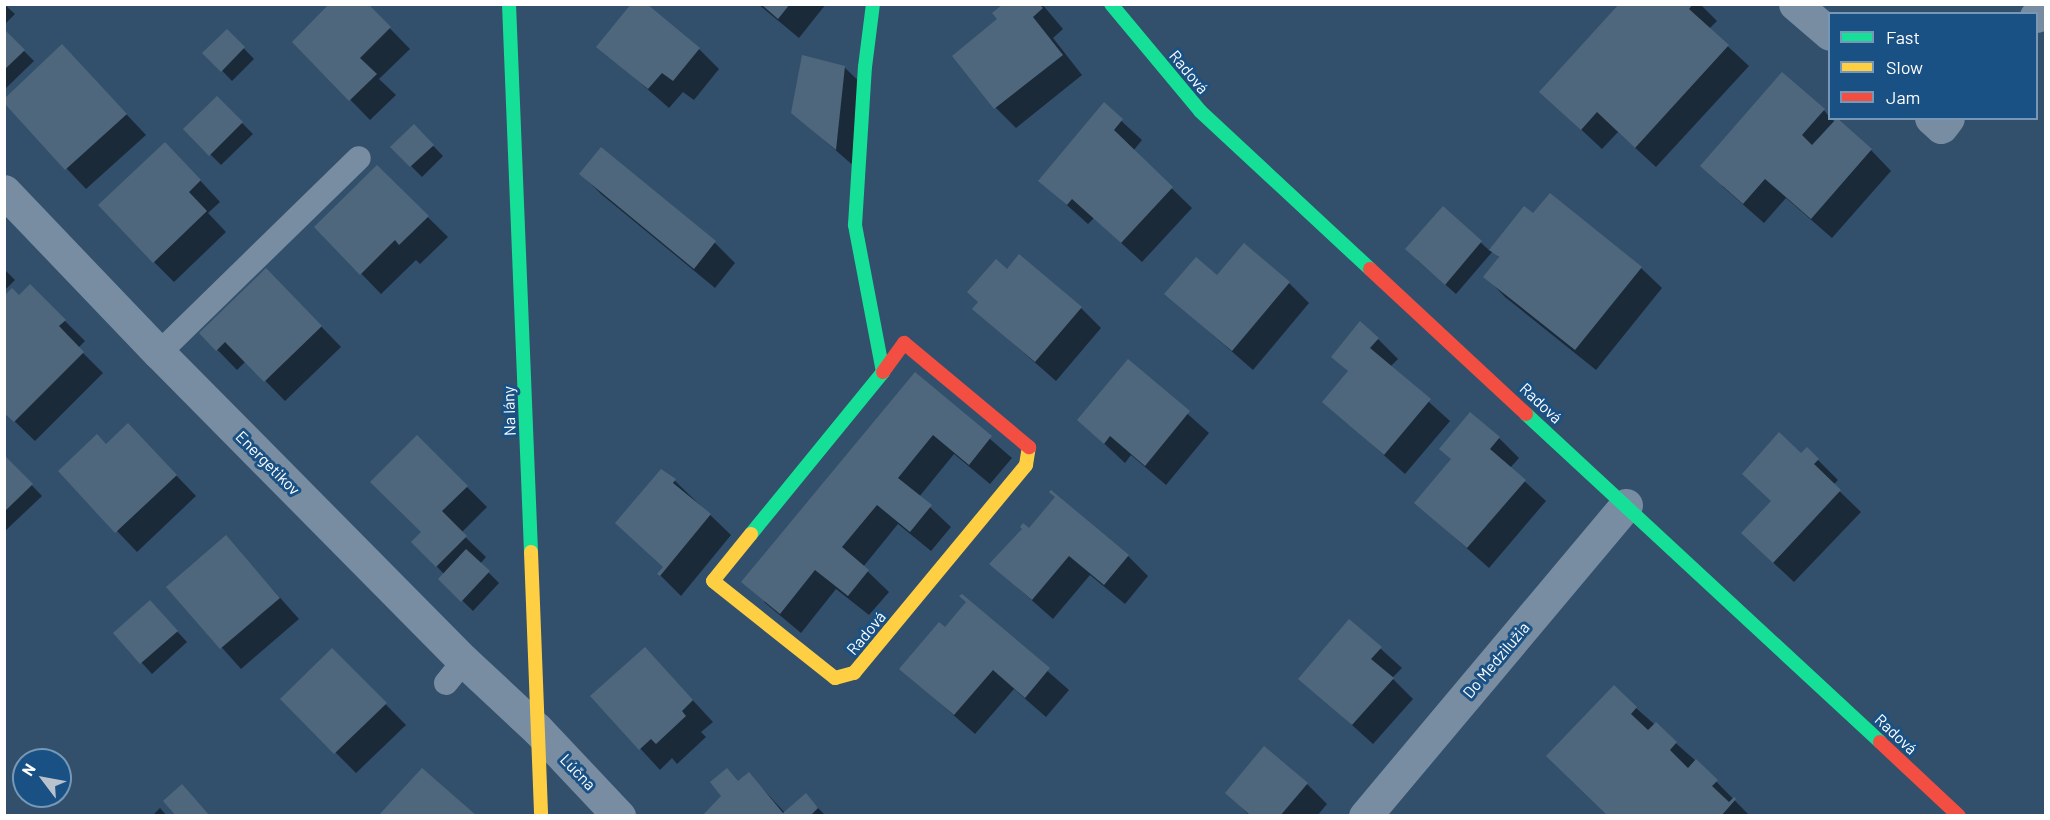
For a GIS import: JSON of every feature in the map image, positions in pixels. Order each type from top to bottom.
[{"type":"street","name":"Na lány","points":[[509,4],[541,816]]},
{"type":"street","points":[[873,4],[865,67],[855,225],[883,372]]},
{"type":"street","name":"Radová","points":[[1111,4],[1200,111],[1959,816]]},
{"type":"street","points":[[1795,4],[1828,32]]},
{"type":"street","points":[[1933,120],[1941,127],[1946,120]]},
{"type":"street","name":"Energetikov","points":[[4,191],[159,353],[455,672],[537,729]]},
{"type":"street","name":"Radová","points":[[904,343],[1029,447],[1026,465],[854,674],[835,678],[713,581],[883,372],[904,343]]},
{"type":"street","name":"Do Medzilužia","points":[[1365,816],[1626,505]]},
{"type":"street","name":"Lúčna","points":[[537,729],[619,816]]},
{"type":"lane","points":[[159,353],[359,158]]},
{"type":"building","points":[[329,4],[368,4],[391,27],[360,58],[377,74],[349,101],[292,42]]},
{"type":"building","points":[[631,4],[647,4],[700,48],[673,81],[662,73],[648,89],[596,47]]},
{"type":"building","points":[[761,4],[790,4],[778,19]]},
{"type":"building","points":[[1619,4],[1693,4],[1689,9],[1729,45],[1635,148],[1597,112],[1581,130],[1539,92]]},
{"type":"building","points":[[1002,5],[1040,5],[1043,8],[1033,17],[1063,55],[994,109],[952,56],[997,19],[992,13]]},
{"type":"building","points":[[4,29],[25,50],[4,70]]},
{"type":"building","points":[[227,29],[245,47],[221,72],[202,53]]},
{"type":"building","points":[[62,44],[127,114],[65,170],[5,104],[5,98]]},
{"type":"building","points":[[802,55],[845,66],[836,150],[791,113]]},
{"type":"building","points":[[1782,72],[1825,109],[1802,135],[1812,145],[1835,120],[1839,120],[1872,149],[1811,219],[1765,179],[1743,204],[1700,166]]},
{"type":"building","points":[[217,96],[243,122],[209,156],[183,129]]},
{"type":"building","points":[[1104,102],[1123,119],[1114,130],[1173,187],[1121,243],[1072,199],[1067,205],[1038,181]]},
{"type":"building","points":[[414,124],[434,145],[410,167],[390,147]]},
{"type":"building","points":[[165,142],[201,180],[189,192],[207,211],[153,263],[98,205]]},
{"type":"building","points":[[601,147],[716,241],[694,269],[579,174]]},
{"type":"building","points":[[377,165],[429,216],[399,245],[395,240],[360,275],[314,227]]},
{"type":"building","points":[[1550,193],[1642,267],[1575,350],[1483,277],[1499,257],[1489,250],[1524,206],[1533,213]]},
{"type":"building","points":[[1443,206],[1482,241],[1445,285],[1405,249]]},
{"type":"building","points":[[1244,243],[1290,282],[1232,351],[1164,294],[1196,257],[1217,275]]},
{"type":"building","points":[[1019,254],[1082,307],[1035,362],[972,309],[978,302],[967,292],[996,259],[1007,269]]},
{"type":"building","points":[[266,268],[322,326],[264,382],[225,342],[216,351],[199,333]]},
{"type":"building","points":[[30,284],[66,320],[59,326],[84,352],[14,422],[4,413],[4,296],[12,288],[19,295]]},
{"type":"building","points":[[1360,321],[1379,338],[1370,348],[1431,399],[1384,455],[1322,402],[1348,371],[1331,357]]},
{"type":"building","points":[[1128,359],[1190,411],[1145,466],[1110,436],[1104,444],[1077,420]]},
{"type":"building","points":[[915,372],[992,436],[969,465],[933,435],[898,478],[932,505],[910,532],[877,505],[842,547],[869,570],[848,596],[815,570],[780,614],[741,582]]},
{"type":"building","points":[[1470,412],[1500,437],[1490,449],[1526,480],[1467,548],[1414,503],[1451,459],[1439,449]]},
{"type":"building","points":[[128,423],[177,475],[115,533],[58,471],[97,434],[106,444]]},
{"type":"building","points":[[1779,432],[1801,453],[1807,447],[1819,459],[1814,464],[1841,490],[1773,563],[1741,533],[1771,501],[1742,474]]},
{"type":"building","points":[[417,435],[468,486],[442,511],[467,536],[436,567],[411,542],[421,532],[370,482]]},
{"type":"building","points":[[4,455],[33,484],[4,512]]},
{"type":"building","points":[[661,469],[676,479],[673,483],[711,514],[660,576],[657,574],[663,567],[615,523]]},
{"type":"building","points":[[1051,490],[1129,555],[1104,585],[1069,556],[1032,600],[989,564],[1022,529],[1020,527],[1023,523],[1029,528],[1055,497],[1049,492]]},
{"type":"building","points":[[226,535],[280,598],[220,649],[166,587]]},
{"type":"building","points":[[466,549],[490,571],[461,602],[438,579]]},
{"type":"building","points":[[962,594],[1050,668],[1025,698],[993,670],[954,715],[899,669],[939,622],[945,627],[966,602],[959,596]]},
{"type":"building","points":[[150,600],[178,631],[140,664],[113,633]]},
{"type":"building","points":[[1349,619],[1382,647],[1371,659],[1394,678],[1352,725],[1298,679]]},
{"type":"building","points":[[645,647],[693,700],[682,711],[686,716],[656,744],[651,739],[639,750],[590,696]]},
{"type":"building","points":[[332,648],[387,703],[334,754],[280,699]]},
{"type":"building","points":[[1614,685],[1637,707],[1631,714],[1648,730],[1656,722],[1677,742],[1670,750],[1688,768],[1696,759],[1718,780],[1712,786],[1729,802],[1734,797],[1736,799],[1721,816],[1608,816],[1546,756]]},
{"type":"building","points":[[1264,746],[1308,783],[1280,816],[1251,816],[1225,793]]},
{"type":"building","points":[[422,768],[477,816],[378,816]]},
{"type":"building","points":[[727,768],[738,781],[749,772],[783,813],[806,793],[818,808],[810,816],[702,816],[721,796],[710,782]]},
{"type":"building","points":[[182,784],[210,816],[176,816],[163,801]]},
{"type":"traffic: fast","points":[[509,4],[531,552]]},
{"type":"traffic: fast","points":[[751,534],[883,372],[855,225],[865,67],[873,4]]},
{"type":"traffic: fast","points":[[1111,4],[1200,111],[1370,269]]},
{"type":"traffic: fast","points":[[1526,414],[1880,742]]},
{"type":"traffic: slow","points":[[751,534],[713,581],[835,678],[854,673],[1026,465],[1029,447]]},
{"type":"traffic: slow","points":[[531,552],[541,816]]},
{"type":"traffic: jam","points":[[1370,269],[1526,414]]},
{"type":"traffic: jam","points":[[883,372],[904,343],[1029,447]]},
{"type":"traffic: jam","points":[[1880,742],[1959,816]]}]
